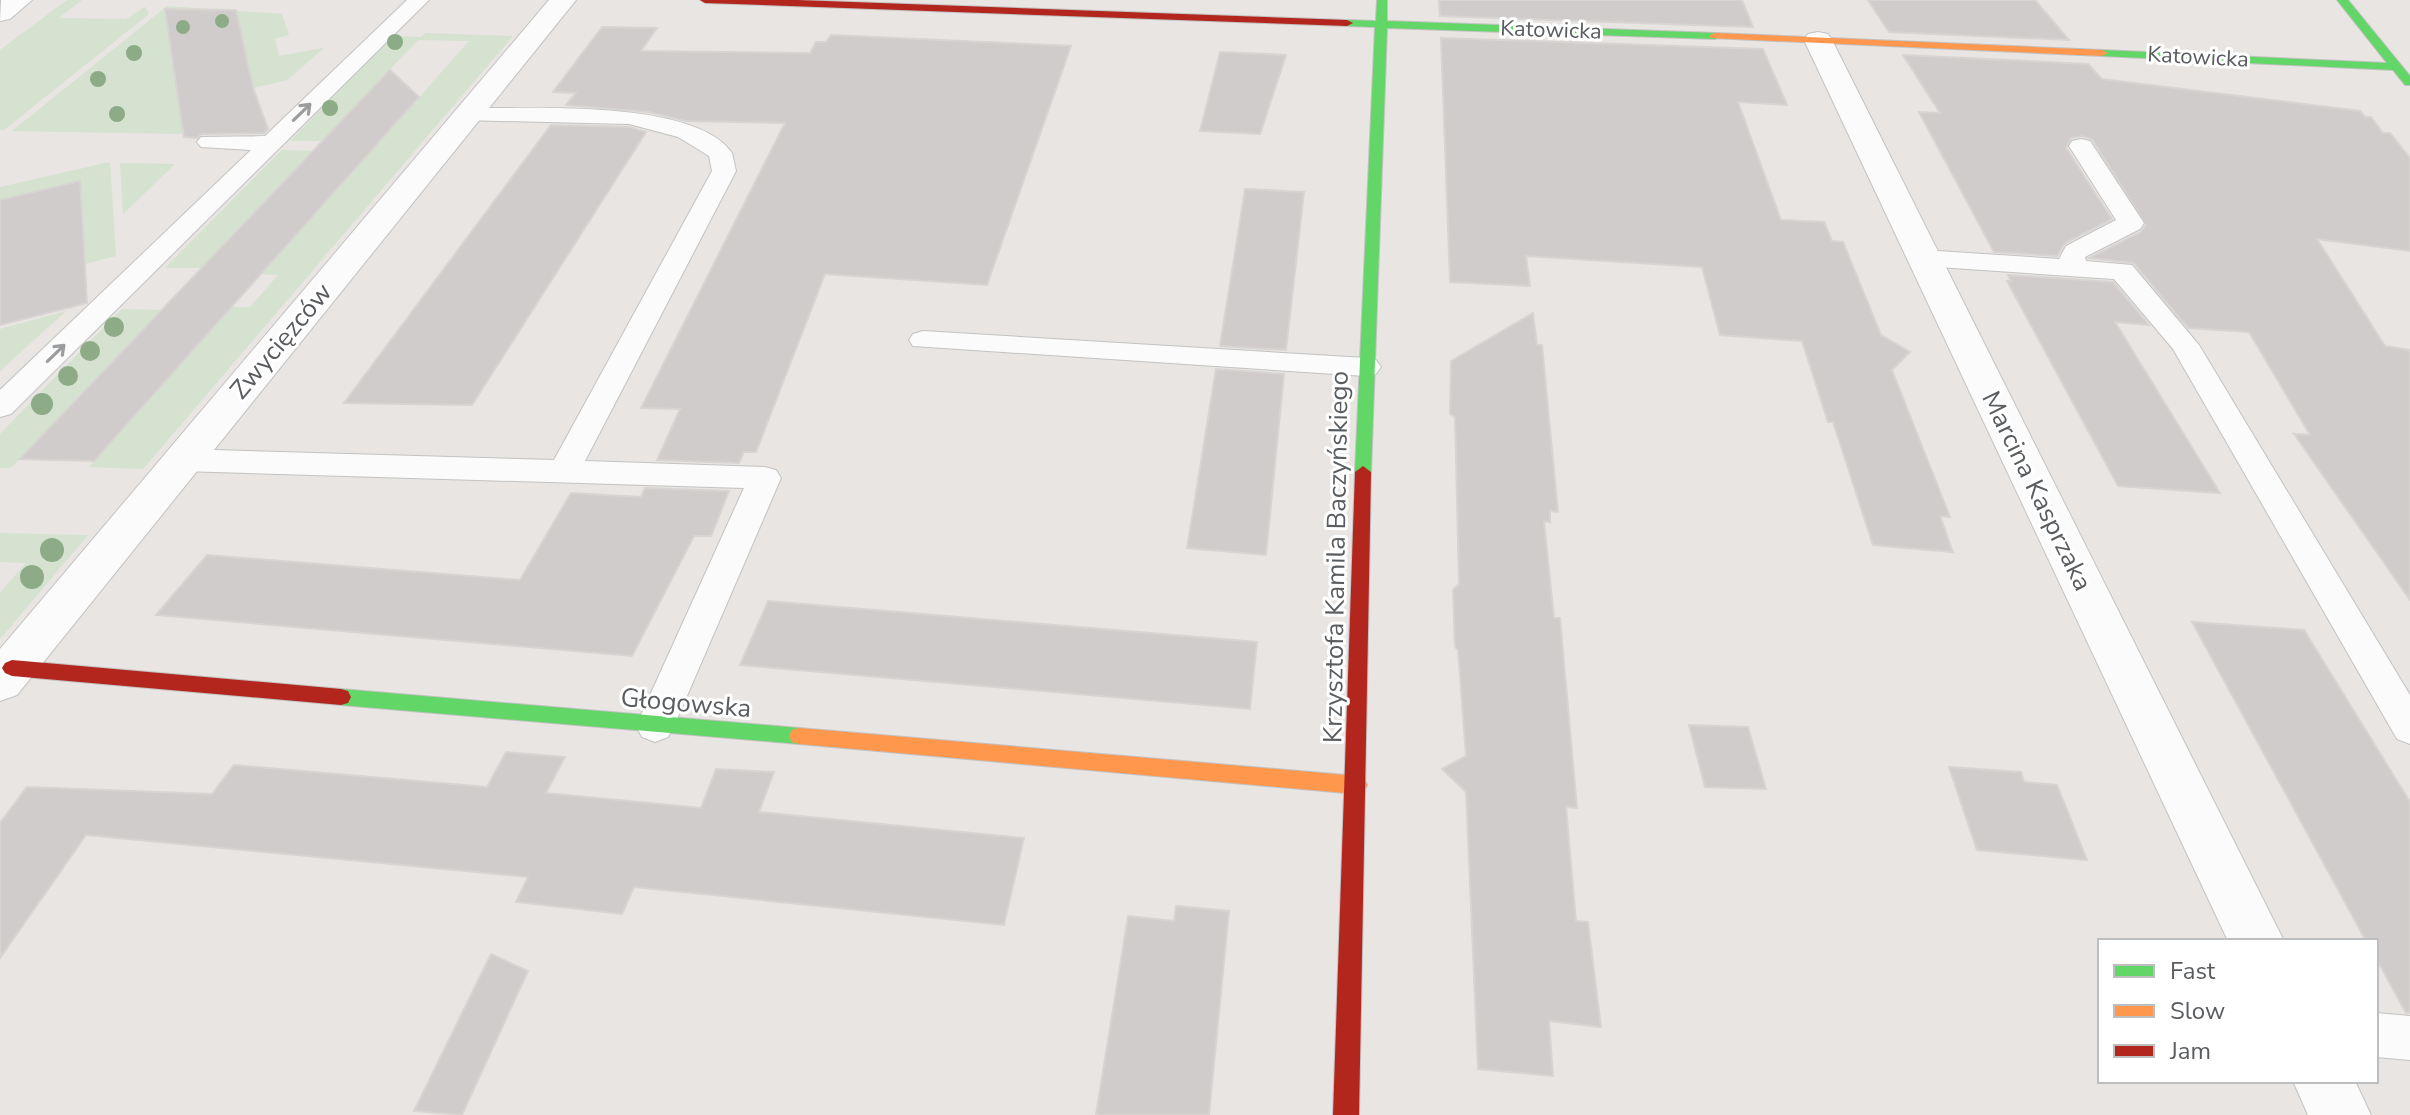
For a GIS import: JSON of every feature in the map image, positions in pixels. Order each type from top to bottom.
[{"type":"street","points":[[0,13],[19,0]]},
{"type":"street","name":"Zwycięzców","points":[[6,675],[563,0]]},
{"type":"street","name":"Katowicka","points":[[705,0],[2398,59]]},
{"type":"street","name":"Krzysztofa Kamila Baczyńskiego","points":[[1346,1115],[1366,367],[1382,0]]},
{"type":"street","points":[[2342,0],[2398,59],[2410,83]]},
{"type":"street","name":"Marcina Kasprzaka","points":[[1818,40],[2255,939]]},
{"type":"street","name":"Głogowska","points":[[6,675],[1357,785]]},
{"type":"street","points":[[2324,1083],[2340,1115]]},
{"type":"lane","points":[[0,407],[419,0]]},
{"type":"lane","points":[[470,115],[630,117],[686,132],[720,153],[724,171],[564,471]]},
{"type":"lane","points":[[209,142],[271,143]]},
{"type":"lane","points":[[2075,268],[2072,257],[2075,252],[2131,223],[2081,146]]},
{"type":"lane","points":[[1923,258],[2122,271],[2185,345],[2410,728]]},
{"type":"lane","points":[[923,340],[1366,367]]},
{"type":"lane","points":[[181,460],[765,478],[655,726]]},
{"type":"lane","points":[[2378,1035],[2410,1038]]},
{"type":"green space","points":[[67,0],[82,0],[59,18],[126,19],[145,7],[149,14],[4,130],[0,130],[0,50]]},
{"type":"green space","points":[[167,6],[282,14],[289,35],[275,39],[279,56],[324,48],[287,80],[253,88],[239,27],[170,42],[183,134],[12,131]]},
{"type":"green space","points":[[426,33],[513,36],[143,469],[89,467],[232,307],[250,307],[278,275],[261,274],[364,158],[306,157],[201,268],[165,268],[282,150],[323,151],[330,141],[290,141],[392,36],[421,37]],"holes":[[[418,40],[469,41],[393,127],[337,125]]]},
{"type":"green space","points":[[110,162],[116,256],[85,264],[80,181],[0,200],[0,187]]},
{"type":"green space","points":[[120,163],[175,164],[123,214]]},
{"type":"green space","points":[[122,309],[162,310],[20,459],[10,468],[0,468],[0,434]]},
{"type":"green space","points":[[66,311],[0,371],[0,329]]},
{"type":"green space","points":[[0,533],[88,535],[0,639],[0,593],[26,563],[0,562]]},
{"type":"building","points":[[1439,0],[1742,0],[1753,27],[1440,16]]},
{"type":"building","points":[[1868,0],[2035,0],[2069,40],[1889,32]]},
{"type":"building","points":[[165,9],[236,10],[253,88],[268,129],[264,133],[184,137]]},
{"type":"building","points":[[602,27],[657,28],[641,51],[810,53],[816,42],[826,42],[831,35],[1071,46],[987,285],[825,274],[756,452],[744,452],[739,463],[657,460],[680,409],[641,408],[785,123],[686,121],[649,112],[566,105],[576,93],[553,92]]},
{"type":"building","points":[[1441,38],[1763,49],[1787,105],[1738,102],[1781,220],[1824,222],[1832,241],[1843,242],[1881,335],[1910,352],[1892,370],[1950,517],[1940,516],[1953,552],[1873,545],[1833,422],[1828,422],[1802,341],[1720,335],[1702,267],[1526,256],[1530,286],[1450,282]]},
{"type":"building","points":[[1220,52],[1286,55],[1260,134],[1200,131]]},
{"type":"building","points":[[1903,55],[2088,64],[2102,79],[2360,111],[2365,117],[2371,117],[2383,133],[2390,133],[2410,158],[2410,251],[2317,239],[2385,346],[2410,350],[2410,600],[2294,434],[2310,435],[2249,332],[2188,328],[2134,263],[2089,258],[2141,232],[2146,225],[2092,139],[2082,136],[2071,138],[2066,148],[2112,219],[2065,243],[2057,256],[1994,252],[1919,112],[1940,113]]},
{"type":"building","points":[[390,70],[419,97],[94,461],[20,459]]},
{"type":"building","points":[[551,125],[629,127],[646,132],[472,405],[344,403]]},
{"type":"building","points":[[80,181],[87,303],[0,325],[0,200]]},
{"type":"building","points":[[1245,189],[1304,192],[1286,350],[1220,346]]},
{"type":"building","points":[[2008,275],[2113,282],[2149,325],[2115,322],[2220,493],[2118,486],[2007,281],[2011,281]]},
{"type":"building","points":[[1533,313],[1537,345],[1542,345],[1558,512],[1550,511],[1550,522],[1544,521],[1554,618],[1560,618],[1577,808],[1566,807],[1576,921],[1588,922],[1601,1027],[1549,1021],[1553,1076],[1478,1069],[1466,792],[1442,769],[1466,756],[1458,650],[1455,647],[1453,590],[1459,584],[1455,417],[1450,414],[1451,361]]},
{"type":"building","points":[[1216,369],[1284,374],[1266,555],[1187,548]]},
{"type":"building","points":[[645,488],[729,491],[711,536],[694,536],[632,656],[156,615],[207,555],[520,580],[571,493],[641,497]]},
{"type":"building","points":[[768,601],[1257,642],[1250,709],[740,665]]},
{"type":"building","points":[[2192,622],[2304,630],[2410,802],[2410,1013],[2406,1013],[2378,962],[2378,939],[2365,939]]},
{"type":"building","points":[[1689,725],[1748,727],[1766,789],[1705,787]]},
{"type":"building","points":[[506,752],[565,757],[546,793],[701,808],[716,769],[774,772],[759,812],[1024,838],[1004,925],[634,887],[622,914],[516,902],[528,877],[86,835],[0,958],[0,823],[27,787],[212,794],[234,765],[487,787]]},
{"type":"building","points":[[1949,767],[2021,772],[2024,782],[2057,785],[2087,860],[1977,850]]},
{"type":"building","points":[[1176,906],[1229,911],[1209,1115],[1096,1115],[1128,916],[1174,921]]},
{"type":"building","points":[[491,954],[528,971],[462,1115],[414,1111]]},
{"type":"traffic: fast","points":[[1363,472],[1382,0]]},
{"type":"traffic: fast","points":[[2342,0],[2409,82]]},
{"type":"traffic: fast","points":[[1347,23],[1715,36]]},
{"type":"traffic: fast","points":[[2102,53],[2397,67]]},
{"type":"traffic: fast","points":[[341,697],[799,736]]},
{"type":"traffic: slow","points":[[1715,36],[2102,53]]},
{"type":"traffic: slow","points":[[799,736],[1357,785]]},
{"type":"traffic: jam","points":[[705,0],[1347,23]]},
{"type":"traffic: jam","points":[[1346,1115],[1363,472]]},
{"type":"traffic: jam","points":[[12,668],[341,697]]}]
